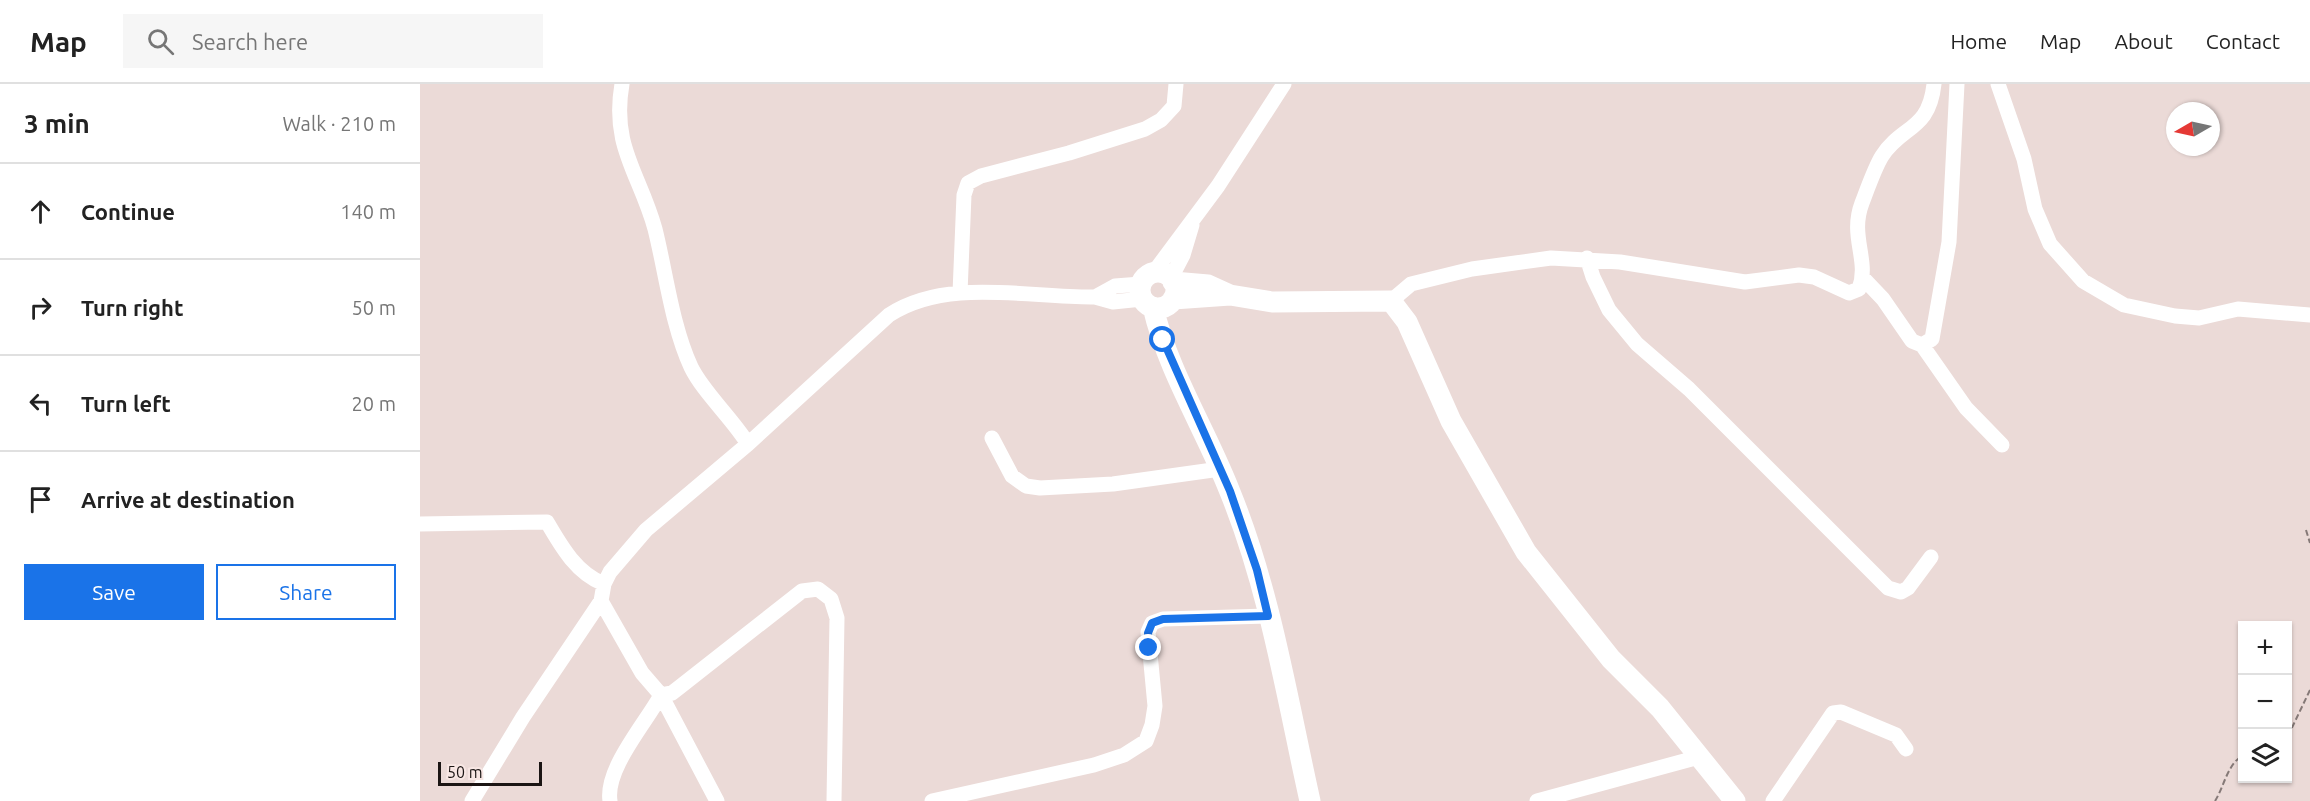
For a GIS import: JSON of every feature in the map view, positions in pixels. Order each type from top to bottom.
[{"type":"street","points":[[622,84],[620,120],[624,151],[654,227],[665,282],[690,365],[748,444]]},
{"type":"street","points":[[960,293],[964,195],[968,183],[981,176],[1069,153],[1145,129],[1161,120],[1174,106],[1176,84]]},
{"type":"street","points":[[1284,84],[1192,221],[1187,245],[1158,288],[1179,381],[1220,469],[1245,534],[1268,616],[1310,801]]},
{"type":"street","points":[[472,801],[528,708],[601,601],[604,584],[610,572],[646,530],[748,444],[889,315],[904,305],[926,297],[960,293],[1095,297],[1113,302],[1158,288],[1230,295],[1272,302],[1391,301],[1411,284],[1472,268],[1551,258],[1587,258],[1734,281],[1814,277],[1849,293],[1859,289],[1863,278],[1856,226],[1862,204],[1881,157],[1922,120],[1932,102],[1934,84]]},
{"type":"street","points":[[1922,345],[1932,339],[1949,242],[1957,84]]},
{"type":"street","points":[[1998,84],[2024,159],[2035,209],[2050,244],[2083,281],[2129,307],[2175,316],[2199,318],[2238,309],[2310,315]]},
{"type":"street","points":[[1587,258],[1609,310],[1637,345],[1689,389],[1888,588],[1901,592],[1908,588],[1931,557]]},
{"type":"street","points":[[1863,278],[1883,299],[1912,341],[1922,345],[1966,408],[2002,445]]},
{"type":"street","points":[[1391,301],[1407,322],[1451,421],[1526,552],[1611,659],[1660,708],[1735,801]]},
{"type":"street","points":[[992,438],[1012,476],[1026,486],[1040,488],[1113,484],[1220,469]]},
{"type":"street","points":[[420,524],[547,522],[560,544],[582,572],[604,584]]},
{"type":"street","points":[[610,801],[610,779],[617,764],[661,695],[672,693],[802,591],[818,589],[831,599],[837,618],[834,801]]},
{"type":"street","points":[[601,601],[642,673],[661,695],[717,801]]},
{"type":"street","points":[[932,801],[1094,765],[1124,755],[1146,741],[1152,725],[1155,689],[1148,633],[1152,623],[1163,619],[1268,616]]},
{"type":"street","points":[[1773,801],[1833,713],[1841,712],[1896,735],[1906,749]]},
{"type":"street","points":[[1537,801],[1589,795],[1699,757]]},
{"type":"path","points":[[2306,530],[2310,543]]},
{"type":"path","points":[[2291,729],[2310,690]]},
{"type":"path","points":[[2215,801],[2238,758]]},
{"type":"route","points":[[1149,648],[1148,633],[1152,623],[1163,619],[1268,616],[1257,570],[1230,491],[1163,340]]}]
